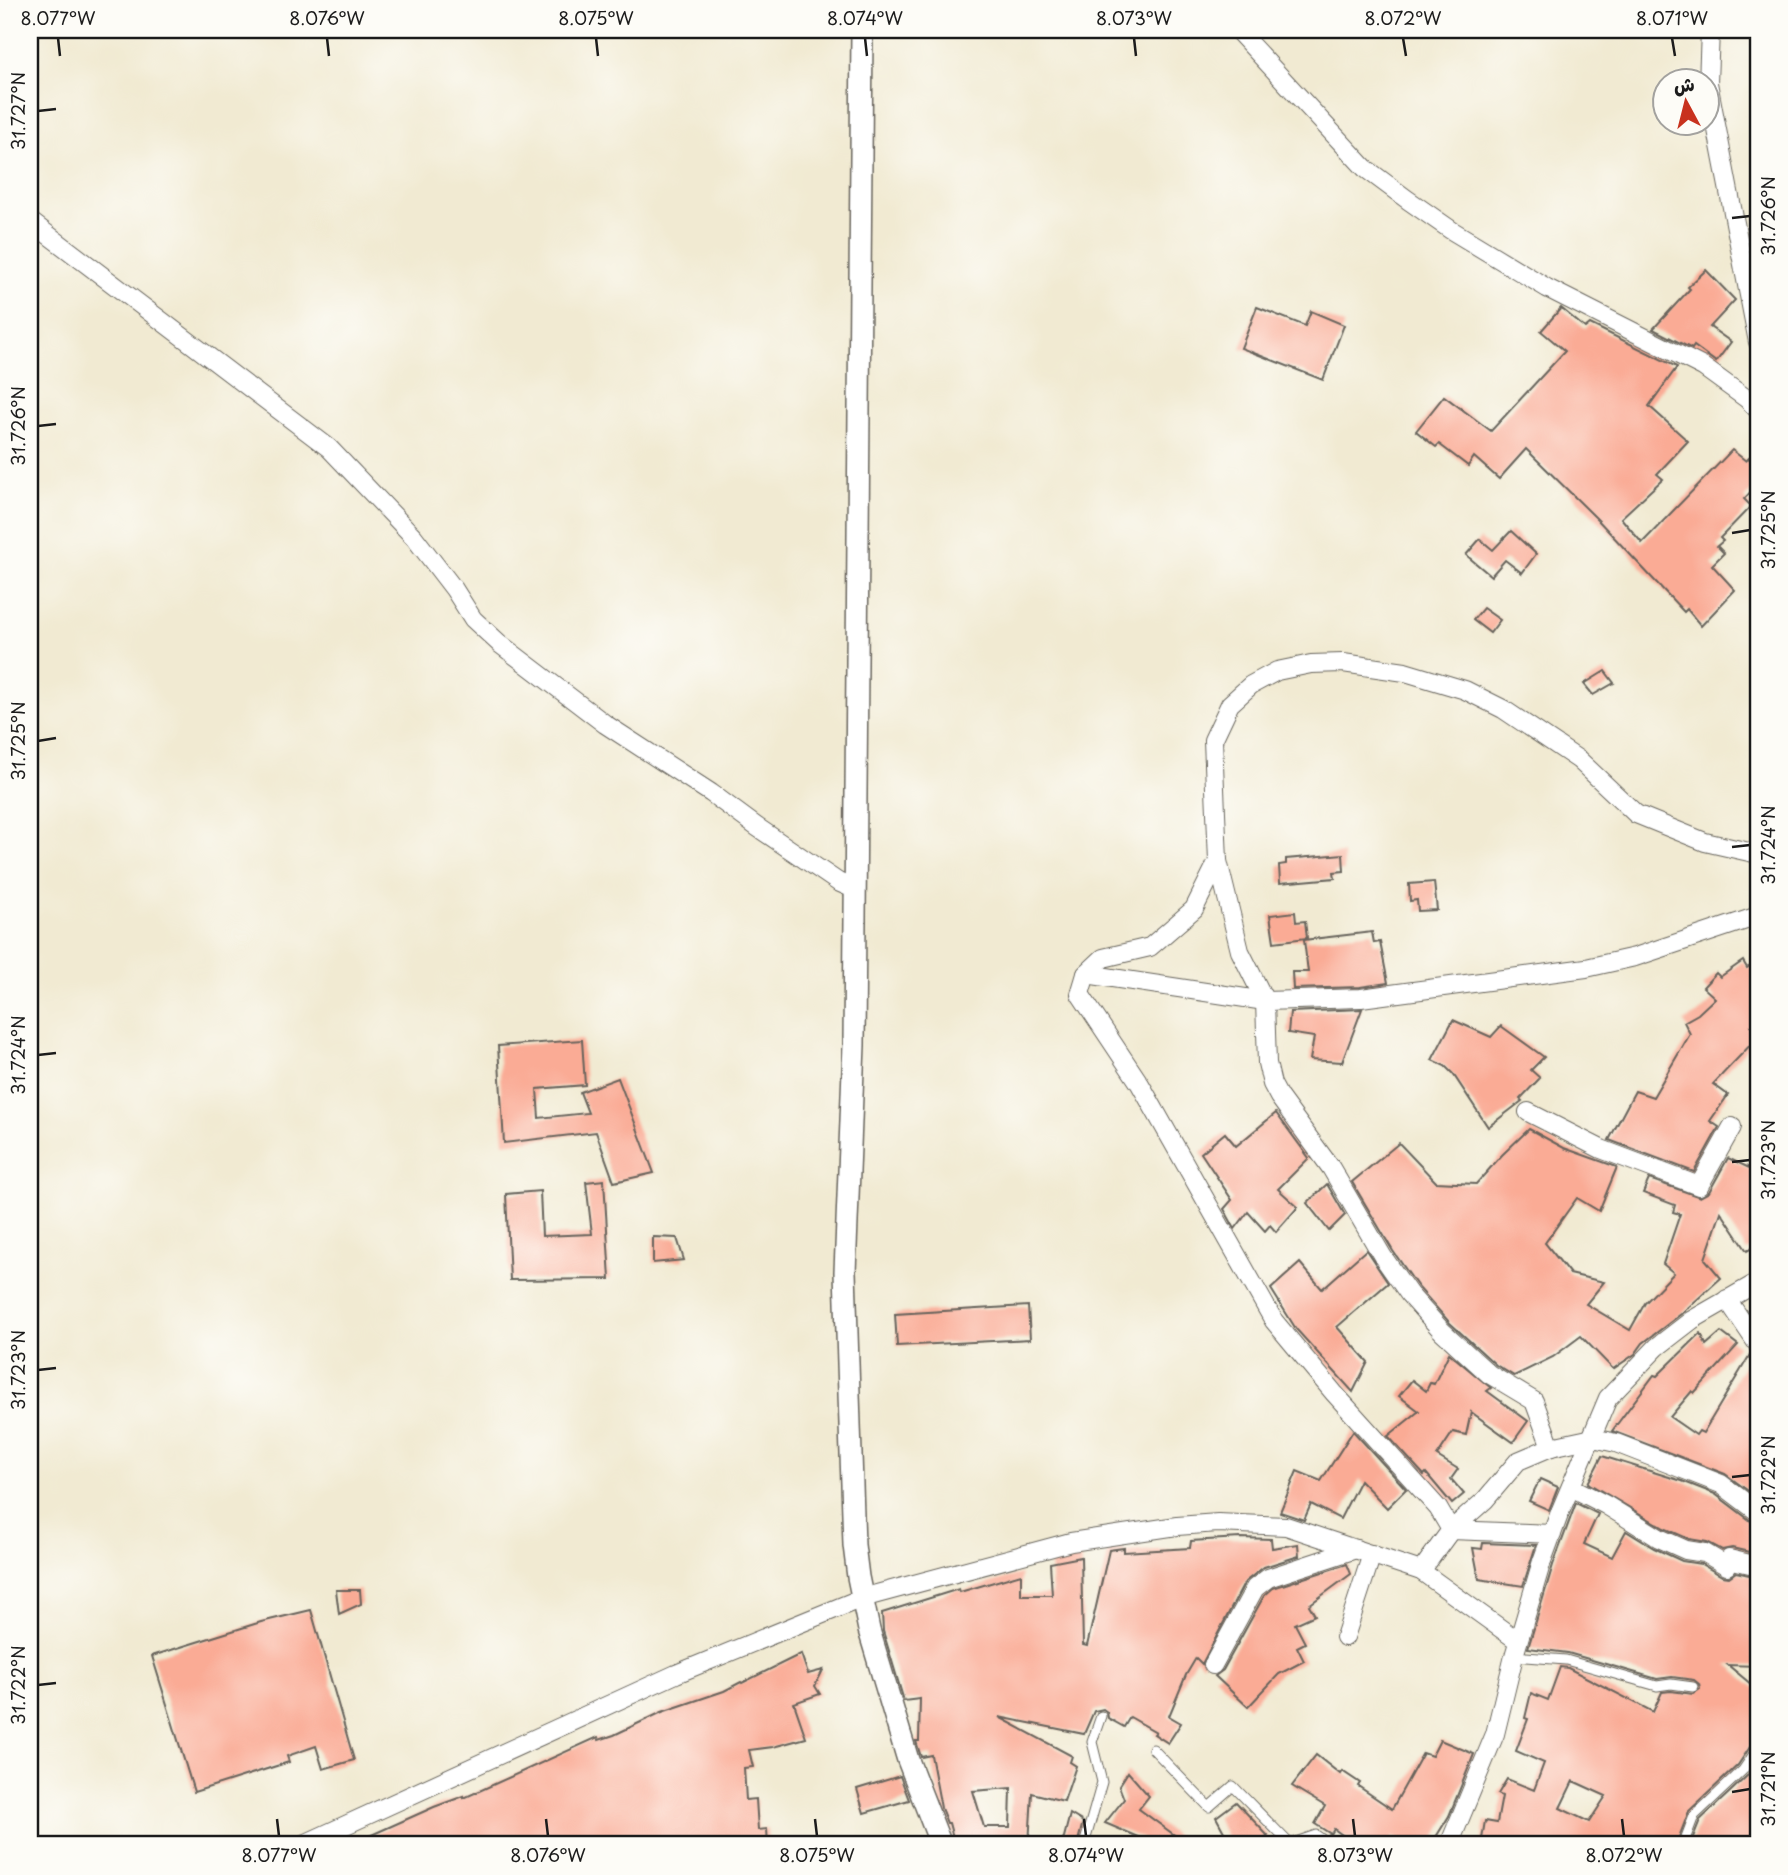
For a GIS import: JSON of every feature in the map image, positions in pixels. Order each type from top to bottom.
[{"type":"street","points":[[862,30],[854,1045],[845,1272],[854,1545],[869,1630],[908,1760],[942,1845]]},
{"type":"street","points":[[1237,30],[1365,168],[1399,194],[1451,230],[1547,288],[1703,367],[1758,410]]},
{"type":"street","points":[[1710,30],[1709,83],[1758,342]]},
{"type":"street","points":[[30,221],[329,448],[414,537],[473,619],[500,644],[605,724],[711,793],[838,883],[854,889]]},
{"type":"street","points":[[1551,1447],[1534,1401],[1489,1374],[1442,1331],[1409,1294],[1383,1256],[1331,1168],[1284,1106],[1272,1084],[1267,1063],[1265,1001],[1240,951],[1218,861],[1213,740],[1230,704],[1251,685],[1277,671],[1311,664],[1343,663],[1405,672],[1465,690],[1503,709],[1579,760],[1636,814],[1705,842],[1758,854]]},
{"type":"street","points":[[1218,861],[1194,909],[1150,947],[1103,958],[1086,974],[1080,994],[1140,1084],[1274,1321],[1334,1393],[1438,1508],[1451,1530]]},
{"type":"street","points":[[1086,974],[1265,1001],[1361,998],[1586,968],[1634,957],[1758,916]]},
{"type":"street","points":[[1528,1112],[1601,1149],[1699,1186],[1732,1127]]},
{"type":"street","points":[[1449,1845],[1495,1734],[1516,1649],[1552,1534],[1608,1398],[1657,1347],[1692,1320],[1758,1282]]},
{"type":"street","points":[[1727,1299],[1758,1345]]},
{"type":"street","points":[[1421,1571],[1451,1530],[1485,1500],[1518,1461],[1551,1447],[1593,1438],[1616,1443],[1721,1485],[1758,1512]]},
{"type":"street","points":[[1571,1487],[1606,1505],[1637,1527],[1686,1550],[1705,1553],[1727,1566],[1729,1559],[1758,1566]]},
{"type":"street","points":[[302,1845],[676,1674],[862,1598],[1071,1542],[1177,1526],[1218,1523],[1278,1525],[1307,1532],[1421,1571],[1516,1649]]},
{"type":"street","points":[[1451,1530],[1552,1534]]},
{"type":"street","points":[[1345,1637],[1364,1552]]},
{"type":"street","points":[[1213,1665],[1255,1588],[1269,1578],[1364,1552]]},
{"type":"lane","points":[[1516,1649],[1657,1686],[1671,1684],[1693,1687]]},
{"type":"lane","points":[[1084,1845],[1102,1782],[1092,1742],[1101,1716]]},
{"type":"lane","points":[[1684,1845],[1694,1816],[1743,1770],[1758,1748]]},
{"type":"lane","points":[[1153,1749],[1209,1807],[1233,1786],[1290,1844],[1316,1835],[1330,1845]]},
{"type":"building","points":[[1706,270],[1735,300],[1710,327],[1731,342],[1716,362],[1694,346],[1692,349],[1653,329]]},
{"type":"building","points":[[1257,307],[1305,326],[1311,311],[1344,325],[1323,380],[1241,348]]},
{"type":"building","points":[[1561,308],[1585,328],[1590,324],[1677,367],[1649,406],[1688,441],[1657,474],[1663,479],[1621,518],[1642,543],[1732,450],[1746,461],[1758,449],[1758,484],[1744,499],[1751,506],[1720,538],[1723,541],[1717,546],[1724,553],[1712,565],[1735,590],[1701,626],[1687,609],[1684,612],[1596,518],[1526,449],[1499,479],[1474,457],[1468,466],[1439,444],[1436,447],[1416,431],[1444,396],[1491,431],[1565,351],[1541,331]]},
{"type":"building","points":[[1511,531],[1536,554],[1522,573],[1505,560],[1491,576],[1466,555],[1480,539],[1493,550]]},
{"type":"building","points":[[1483,608],[1500,620],[1490,633],[1473,620]]},
{"type":"building","points":[[1605,671],[1614,683],[1593,695],[1584,684]]},
{"type":"building","points":[[1343,854],[1344,871],[1334,872],[1335,878],[1280,883],[1279,865],[1286,864],[1286,859]]},
{"type":"building","points":[[1434,882],[1437,910],[1418,911],[1417,900],[1410,901],[1409,884]]},
{"type":"building","points":[[1295,912],[1296,922],[1305,921],[1307,938],[1274,942],[1270,915]]},
{"type":"building","points":[[1372,932],[1374,943],[1380,942],[1388,983],[1360,987],[1293,989],[1292,972],[1308,972],[1304,940]]},
{"type":"building","points":[[1743,961],[1747,968],[1758,962],[1758,1020],[1751,1026],[1758,1037],[1713,1084],[1728,1095],[1710,1121],[1719,1127],[1694,1172],[1609,1140],[1635,1091],[1653,1097],[1690,1034],[1684,1022],[1698,1014],[1715,998],[1703,987],[1716,973],[1720,977]]},
{"type":"building","points":[[1362,1009],[1342,1062],[1310,1060],[1314,1037],[1288,1033],[1290,1012]]},
{"type":"building","points":[[1453,1020],[1491,1037],[1501,1026],[1544,1057],[1531,1070],[1540,1078],[1520,1099],[1522,1101],[1488,1127],[1453,1074],[1445,1066],[1432,1060]]},
{"type":"building","points":[[582,1040],[585,1085],[537,1089],[539,1118],[588,1113],[580,1092],[618,1078],[654,1173],[614,1182],[596,1132],[504,1143],[498,1046]]},
{"type":"building","points":[[1276,1113],[1309,1158],[1278,1189],[1298,1207],[1276,1232],[1270,1225],[1265,1231],[1248,1212],[1235,1229],[1224,1209],[1232,1200],[1201,1153],[1225,1133],[1236,1146]]},
{"type":"building","points":[[1529,1129],[1564,1148],[1617,1167],[1599,1211],[1577,1198],[1545,1243],[1570,1274],[1604,1282],[1586,1304],[1630,1330],[1645,1303],[1674,1273],[1663,1264],[1680,1214],[1673,1212],[1675,1205],[1643,1193],[1649,1179],[1700,1197],[1709,1192],[1728,1158],[1758,1172],[1758,1245],[1747,1251],[1721,1212],[1705,1259],[1721,1278],[1643,1343],[1635,1354],[1613,1369],[1581,1336],[1553,1357],[1514,1376],[1496,1365],[1450,1323],[1418,1287],[1352,1182],[1399,1143],[1436,1182],[1476,1184]]},
{"type":"building","points":[[604,1180],[610,1279],[510,1280],[506,1194],[540,1191],[542,1236],[592,1234],[586,1182]]},
{"type":"building","points":[[1327,1184],[1345,1215],[1329,1231],[1307,1203]]},
{"type":"building","points":[[653,1237],[677,1238],[684,1260],[653,1263]]},
{"type":"building","points":[[1366,1250],[1388,1283],[1337,1327],[1368,1362],[1353,1392],[1296,1329],[1271,1289],[1300,1263],[1322,1289]]},
{"type":"building","points":[[1028,1306],[1030,1339],[897,1346],[895,1314]]},
{"type":"building","points":[[1721,1332],[1738,1345],[1670,1417],[1696,1435],[1699,1431],[1703,1433],[1751,1353],[1758,1356],[1758,1498],[1725,1474],[1612,1431],[1654,1375],[1657,1376],[1701,1333],[1706,1345]]},
{"type":"building","points":[[1449,1353],[1491,1388],[1487,1391],[1528,1421],[1513,1442],[1471,1412],[1466,1435],[1453,1432],[1437,1456],[1458,1469],[1451,1479],[1464,1494],[1452,1504],[1426,1473],[1424,1475],[1388,1436],[1419,1411],[1399,1396],[1412,1380],[1426,1391],[1430,1383],[1434,1384]]},
{"type":"building","points":[[1353,1431],[1406,1489],[1387,1508],[1360,1480],[1340,1519],[1311,1504],[1304,1520],[1280,1512],[1297,1471],[1321,1481]]},
{"type":"building","points":[[1602,1456],[1715,1494],[1751,1521],[1758,1523],[1758,1554],[1732,1548],[1722,1550],[1707,1542],[1689,1539],[1664,1528],[1588,1483]]},
{"type":"building","points":[[1540,1479],[1558,1487],[1549,1510],[1529,1501]]},
{"type":"building","points":[[1576,1503],[1598,1514],[1584,1544],[1612,1557],[1626,1531],[1654,1548],[1682,1561],[1701,1564],[1722,1576],[1729,1577],[1736,1572],[1758,1577],[1758,1666],[1728,1665],[1758,1690],[1758,1741],[1752,1744],[1738,1765],[1689,1811],[1676,1845],[1481,1845],[1485,1821],[1497,1823],[1502,1796],[1498,1794],[1507,1779],[1534,1790],[1544,1763],[1516,1751],[1528,1719],[1525,1718],[1531,1693],[1548,1700],[1560,1667],[1568,1668],[1653,1712],[1662,1692],[1693,1694],[1700,1689],[1694,1680],[1672,1677],[1657,1679],[1568,1653],[1528,1648],[1553,1565]],"holes":[[[1573,1781],[1606,1796],[1589,1822],[1560,1808]]]},
{"type":"building","points":[[1271,1539],[1272,1548],[1298,1544],[1299,1556],[1264,1567],[1245,1582],[1202,1664],[1196,1658],[1186,1675],[1169,1716],[1181,1723],[1168,1743],[1154,1734],[1156,1732],[1130,1717],[1124,1727],[1108,1718],[1103,1709],[1094,1711],[1084,1734],[999,1717],[1072,1756],[1070,1762],[1076,1766],[1064,1801],[1032,1793],[1029,1845],[955,1845],[949,1823],[941,1808],[931,1755],[921,1757],[916,1741],[919,1741],[920,1699],[904,1701],[883,1631],[882,1613],[959,1589],[960,1592],[1021,1574],[1021,1595],[1052,1595],[1050,1563],[1081,1557],[1083,1645],[1087,1646],[1109,1550],[1124,1548],[1124,1552],[1190,1548],[1191,1541]],"holes":[[[1011,1788],[1010,1827],[984,1827],[973,1791]]]},
{"type":"building","points":[[1483,1543],[1536,1545],[1523,1586],[1479,1579],[1473,1548],[1482,1549]]},
{"type":"building","points":[[1347,1564],[1351,1574],[1309,1605],[1315,1615],[1295,1624],[1305,1643],[1297,1647],[1304,1661],[1279,1674],[1248,1707],[1215,1676],[1223,1670],[1264,1596],[1273,1588]]},
{"type":"building","points":[[336,1590],[360,1590],[361,1604],[339,1614]]},
{"type":"building","points":[[311,1610],[354,1760],[323,1769],[316,1746],[287,1756],[289,1762],[194,1792],[152,1656],[261,1622]]},
{"type":"building","points":[[801,1654],[808,1674],[823,1670],[815,1686],[820,1694],[794,1703],[806,1738],[749,1750],[753,1767],[744,1768],[746,1800],[756,1799],[758,1830],[767,1829],[768,1845],[349,1845],[434,1807],[464,1798],[598,1737],[599,1740],[614,1735],[662,1712],[724,1691]]},
{"type":"building","points":[[1440,1740],[1474,1754],[1449,1816],[1431,1845],[1406,1845],[1393,1837],[1388,1845],[1356,1845],[1334,1829],[1331,1834],[1315,1824],[1325,1806],[1292,1786],[1316,1755],[1340,1774],[1342,1771],[1360,1783],[1358,1786],[1392,1809],[1423,1753],[1432,1756]]},
{"type":"building","points":[[1758,1760],[1758,1845],[1690,1845],[1700,1820],[1748,1775]]},
{"type":"building","points":[[1128,1772],[1149,1796],[1139,1809],[1188,1845],[1142,1845],[1143,1839],[1105,1823],[1124,1799],[1119,1786]]},
{"type":"building","points":[[900,1776],[909,1800],[864,1813],[857,1789]]},
{"type":"building","points":[[1236,1802],[1268,1836],[1258,1845],[1231,1845],[1216,1817]]},
{"type":"building","points":[[1070,1814],[1083,1822],[1077,1845],[1062,1845]]}]
